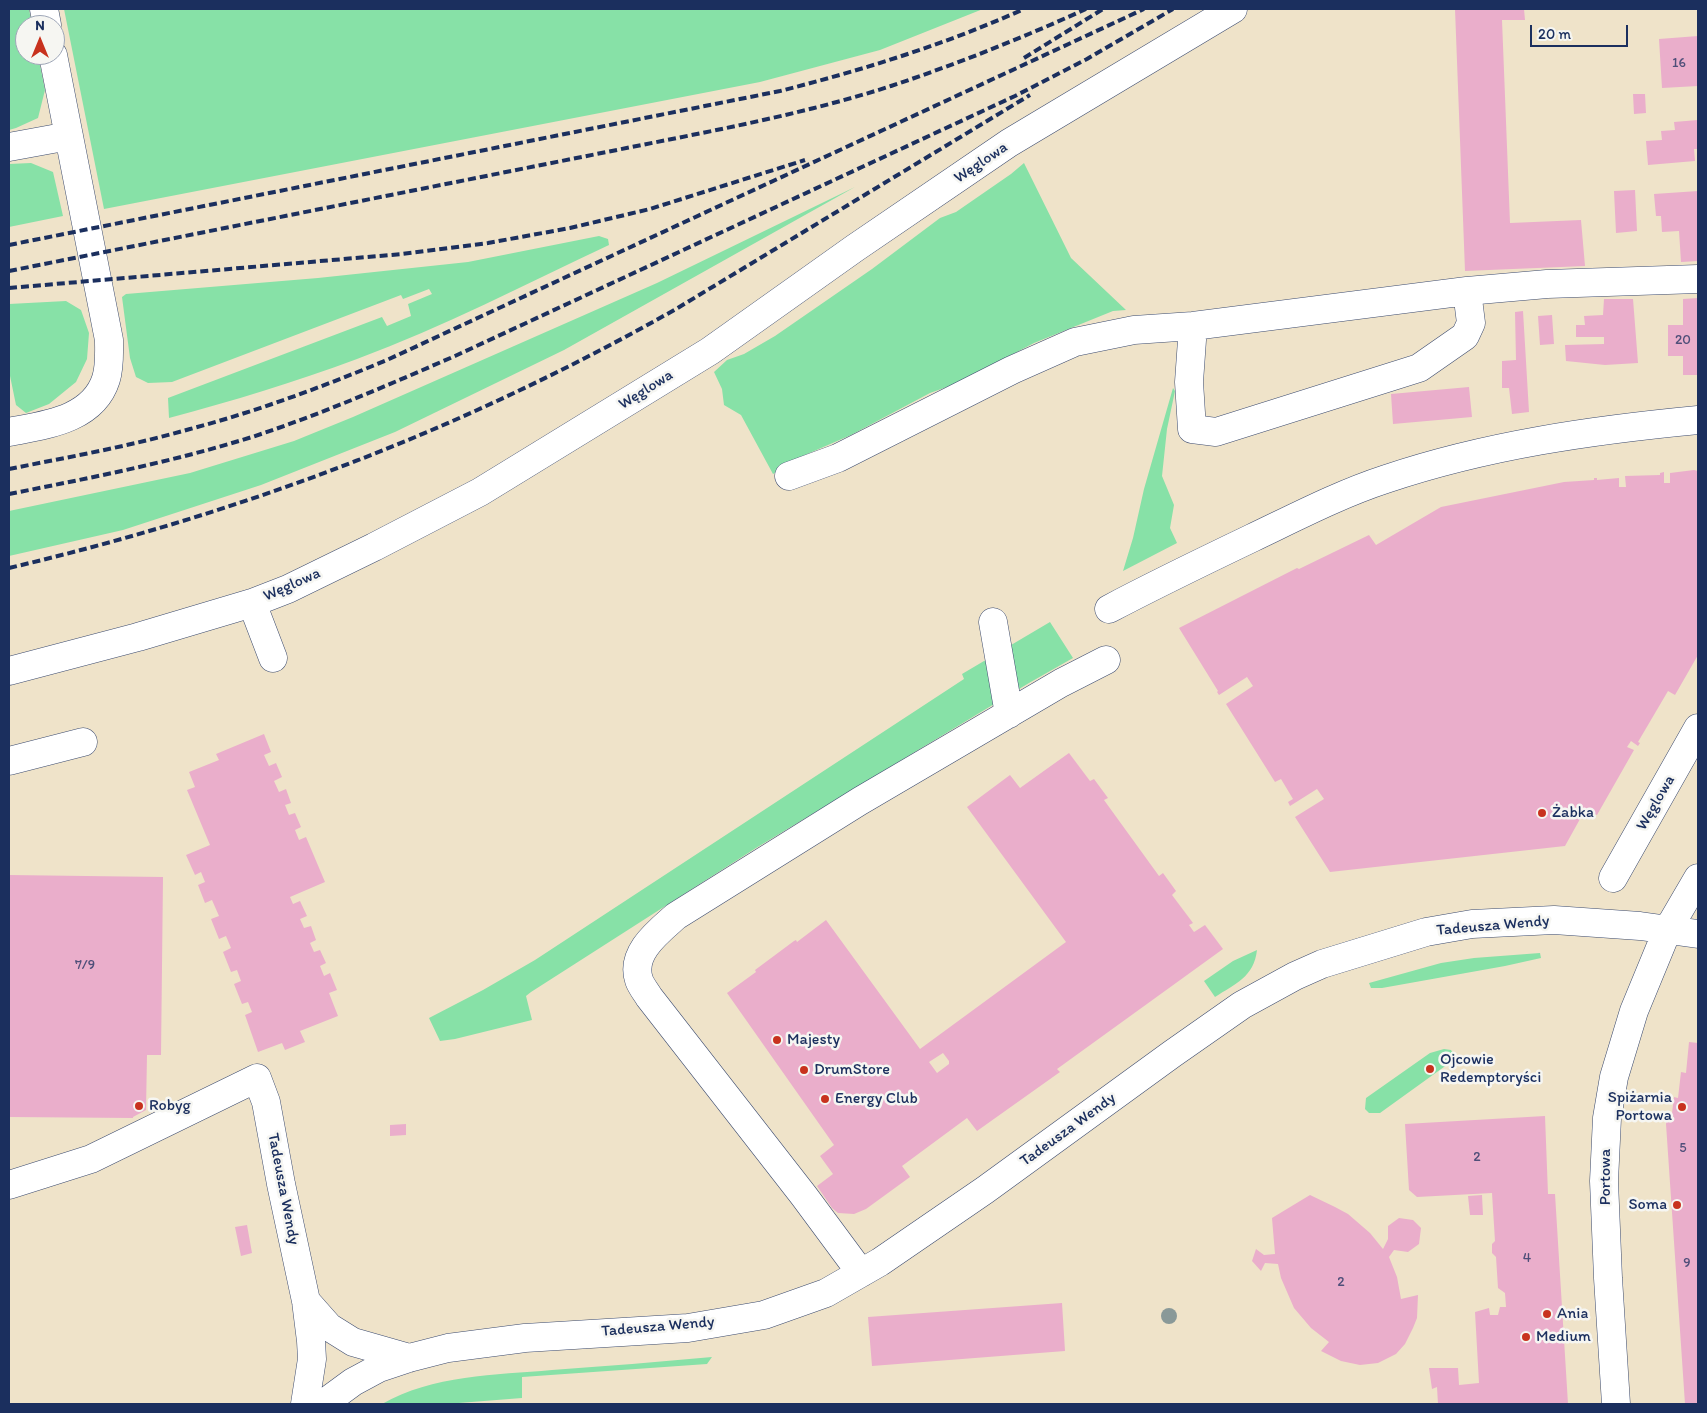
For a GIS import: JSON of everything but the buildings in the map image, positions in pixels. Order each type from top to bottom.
[{"type":"street","name":"Węglowa","points":[[9,671],[138,638],[252,603],[288,589],[480,492],[710,351],[855,248],[1009,143],[1234,9]]},
{"type":"street","points":[[9,432],[56,422],[84,410],[106,380],[110,361],[109,340],[55,65]]},
{"type":"street","points":[[9,147],[69,136]]},
{"type":"street","points":[[789,476],[838,458],[1012,370],[1075,342],[1134,330],[1193,326],[1467,291],[1547,284],[1698,279]]},
{"type":"street","points":[[1193,326],[1189,382],[1192,428],[1216,432],[1419,368],[1465,336],[1471,323],[1467,291]]},
{"type":"street","points":[[1109,609],[1316,507],[1385,479],[1440,463],[1546,440],[1640,426],[1698,420]]},
{"type":"street","points":[[252,603],[273,658]]},
{"type":"street","points":[[993,622],[1008,714]]},
{"type":"street","points":[[861,1273],[804,1196],[649,997],[640,980],[638,966],[641,954],[652,937],[676,916],[860,801],[1061,683],[1106,660]]},
{"type":"street","name":"Węglowa","points":[[1613,878],[1698,728]]},
{"type":"street","points":[[9,761],[83,742]]},
{"type":"street","points":[[1667,930],[1698,878]]},
{"type":"street","name":"Tadeusza Wendy","points":[[323,1404],[353,1382],[379,1368],[448,1348],[525,1338],[688,1328],[764,1315],[826,1293],[880,1262],[985,1190],[1242,1005],[1294,976],[1322,964],[1426,932],[1472,924],[1554,920],[1640,926],[1698,934]]},
{"type":"street","name":"Portowa","points":[[1616,1404],[1604,1181],[1607,1118],[1618,1061],[1634,1011],[1667,930]]},
{"type":"street","name":"Tadeusza Wendy","points":[[9,1185],[90,1159],[257,1078],[266,1102],[306,1301],[312,1359],[305,1404]]},
{"type":"street","name":"Tadeusza Wendy","points":[[306,1301],[329,1327],[353,1342],[409,1358]]},
{"type":"green space","points":[[9,9],[29,9],[30,15],[15,15],[15,65],[40,65],[45,90],[38,118],[9,130]]},
{"type":"green space","points":[[64,9],[983,9],[880,50],[760,82],[104,209]]},
{"type":"green space","points":[[31,163],[53,172],[63,216],[9,227],[9,164]]},
{"type":"green space","points":[[1024,163],[1071,258],[1126,310],[1113,311],[1034,343],[958,383],[930,393],[851,435],[805,455],[773,474],[741,415],[724,405],[722,389],[714,372],[727,360],[744,354],[775,336],[872,269],[940,218],[956,212]]},
{"type":"green space","points":[[855,187],[564,350],[395,432],[261,485],[123,530],[9,556],[9,511],[190,473],[294,441],[353,417],[657,283]]},
{"type":"green space","points":[[599,236],[608,239],[609,245],[484,305],[389,347],[310,376],[169,418],[168,398],[382,317],[387,326],[411,316],[408,304],[432,294],[429,289],[403,299],[401,295],[172,382],[148,383],[136,377],[130,358],[122,297],[126,294],[318,278],[468,262]]},
{"type":"green space","points":[[66,301],[81,310],[89,333],[87,359],[76,382],[49,404],[26,413],[16,405],[9,371],[9,304]]},
{"type":"green space","points":[[1173,388],[1175,391],[1167,429],[1162,476],[1174,505],[1170,528],[1177,543],[1123,571],[1133,538],[1144,489]]},
{"type":"green space","points":[[1050,622],[1073,658],[756,848],[531,992],[526,996],[532,1020],[440,1041],[429,1018],[535,960],[964,679],[962,674]]},
{"type":"green space","points":[[1257,950],[1252,967],[1248,973],[1236,984],[1215,997],[1204,981],[1233,961]]},
{"type":"green space","points":[[1540,953],[1541,958],[1505,966],[1382,988],[1371,988],[1369,983],[1441,963],[1474,958]]},
{"type":"green space","points":[[1444,1049],[1451,1050],[1455,1059],[1380,1113],[1369,1113],[1365,1109],[1366,1098],[1430,1053]]},
{"type":"green space","points":[[712,1357],[707,1364],[522,1377],[522,1398],[446,1404],[382,1404],[401,1394],[422,1387],[465,1378]]},
{"type":"railway","points":[[9,245],[780,91],[934,45],[1024,9]]},
{"type":"railway","points":[[9,271],[702,133],[797,112],[916,78],[989,50],[1086,9]]},
{"type":"railway","points":[[1024,58],[1103,9]]},
{"type":"railway","points":[[9,469],[123,446],[215,422],[290,398],[363,370],[1144,9]]},
{"type":"railway","points":[[9,494],[131,469],[222,446],[304,419],[380,388],[455,356],[1015,96],[1087,59],[1173,9]]},
{"type":"railway","points":[[9,568],[97,546],[183,521],[268,493],[434,429],[516,392],[676,309],[1030,95]]},
{"type":"railway","points":[[9,288],[402,254],[488,243],[570,228],[650,209],[805,160]]},
{"type":"place","name":"Żabka","points":[[1542,813]]},
{"type":"place","name":"Majesty","points":[[777,1040]]},
{"type":"place","name":"Ojcowie Redemptoryści","points":[[1430,1069]]},
{"type":"place","name":"DrumStore","points":[[804,1070]]},
{"type":"place","name":"Energy Club","points":[[825,1099]]},
{"type":"place","name":"Robyg","points":[[139,1106]]},
{"type":"place","name":"Spiżarnia Portowa","points":[[1682,1107]]},
{"type":"place","name":"Soma","points":[[1677,1205]]},
{"type":"place","name":"Ania","points":[[1547,1314]]},
{"type":"place","name":"Medium","points":[[1526,1337]]}]
